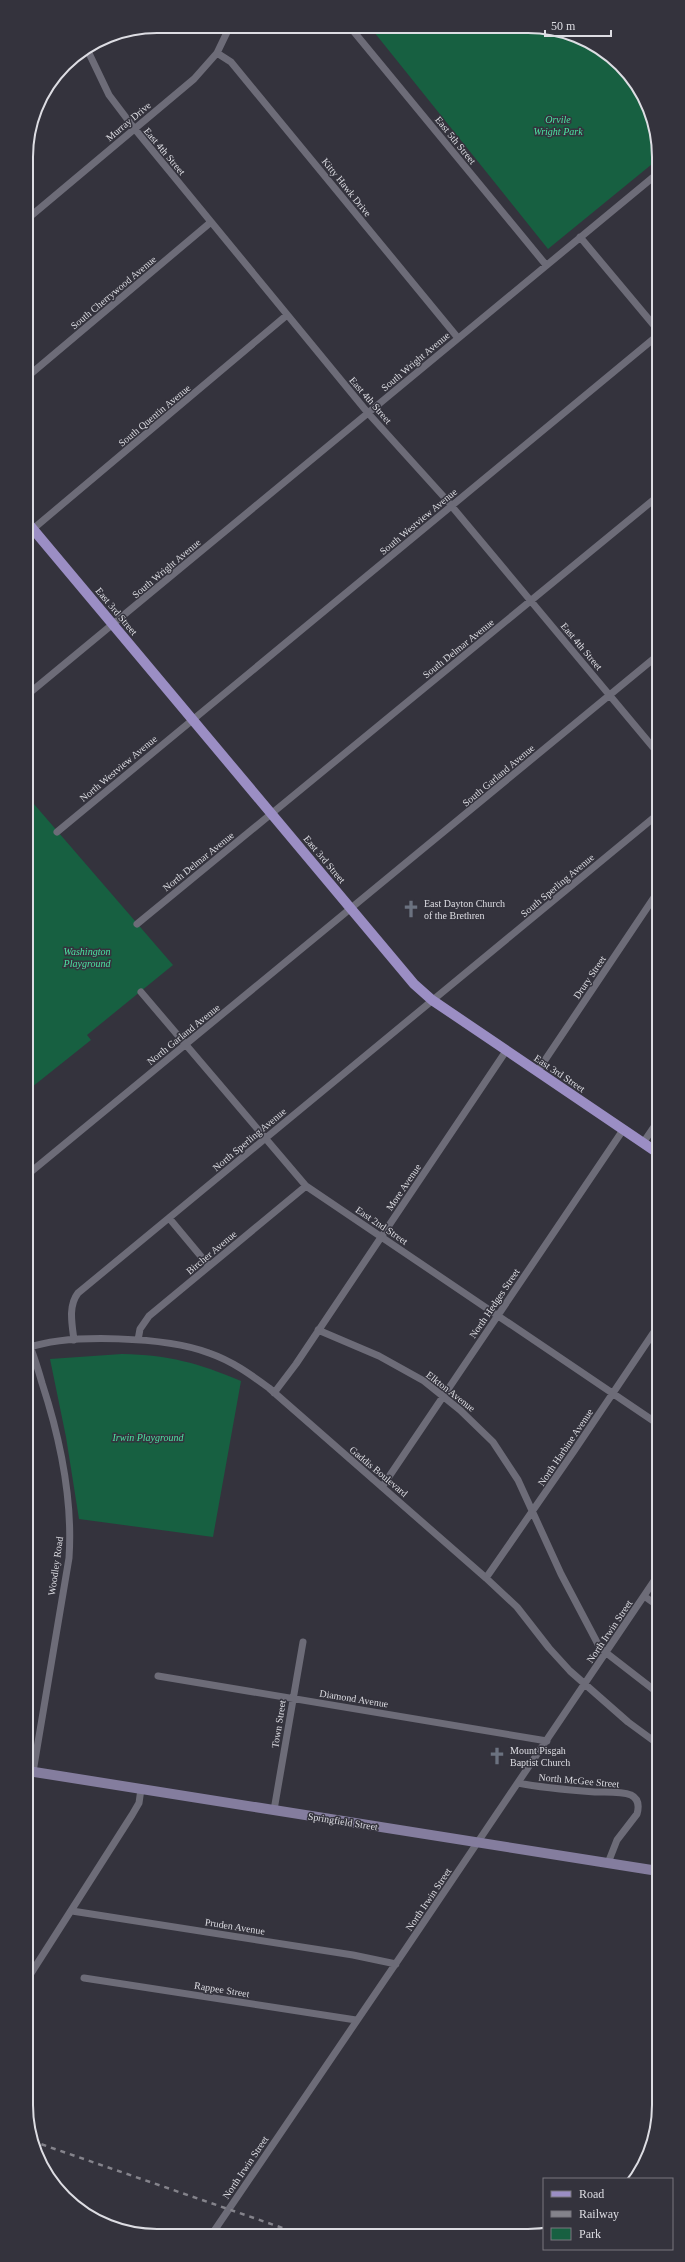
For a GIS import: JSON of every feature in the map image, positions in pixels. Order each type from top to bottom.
[{"type":"main road","name":"East 3rd Street","points":[[33,534],[113,625],[414,984],[432,1000],[652,1149]]},
{"type":"main road","name":"Springfield Street","points":[[33,1772],[652,1870]]},
{"type":"street","name":"Murray Drive","points":[[33,214],[194,79],[217,53],[227,33]]},
{"type":"street","name":"East 5th Street","points":[[355,33],[546,265]]},
{"type":"street","name":"East 4th Street","points":[[89,53],[109,95],[134,128],[368,413],[452,506],[652,746]]},
{"type":"street","name":"Kitty Hawk Drive","points":[[217,53],[231,62],[458,338]]},
{"type":"street","name":"South Wright Avenue","points":[[33,690],[652,178]]},
{"type":"street","name":"South Cherrywood Avenue","points":[[33,371],[211,222]]},
{"type":"street","points":[[580,238],[652,323]]},
{"type":"street","name":"South Quentin Avenue","points":[[33,526],[287,315]]},
{"type":"street","name":"South Westview Avenue","points":[[192,720],[652,340]]},
{"type":"street","name":"South Delmar Avenue","points":[[272,815],[652,501]]},
{"type":"street","name":"South Garland Avenue","points":[[351,909],[652,660]]},
{"type":"street","name":"North Westview Avenue","points":[[57,832],[192,720]]},
{"type":"street","name":"North Delmar Avenue","points":[[138,924],[272,815]]},
{"type":"street","name":"South Sperling Avenue","points":[[432,1000],[652,820]]},
{"type":"street","name":"Drury Street","points":[[537,1072],[652,901]]},
{"type":"street","name":"North Garland Avenue","points":[[33,1170],[351,909]]},
{"type":"street","name":"East 2nd Street","points":[[141,992],[306,1186],[652,1420]]},
{"type":"street","name":"North Sperling Avenue","points":[[74,1340],[71,1317],[73,1299],[78,1293],[266,1139],[432,1000]]},
{"type":"street","name":"More Avenue","points":[[274,1393],[382,1237],[506,1051]]},
{"type":"street","name":"North Hedges Street","points":[[382,1487],[622,1130]]},
{"type":"street","points":[[643,1143],[652,1130]]},
{"type":"street","name":"Bircher Avenue","points":[[138,1340],[140,1329],[149,1316],[306,1186]]},
{"type":"street","points":[[169,1218],[209,1266]]},
{"type":"street","name":"Elkton Avenue","points":[[318,1330],[379,1356],[424,1381],[443,1396],[493,1442],[518,1480],[533,1512]]},
{"type":"street","name":"North Harbine Avenue","points":[[486,1578],[533,1512],[652,1335]]},
{"type":"street","name":"Gaddis Boulevard","points":[[33,1345],[74,1340],[138,1340],[186,1346],[208,1352],[244,1369],[274,1393],[486,1578],[517,1607],[549,1648],[585,1684],[628,1722],[652,1740]]},
{"type":"street","name":"Woodley Road","points":[[33,1360],[53,1417],[66,1484],[70,1528],[68,1558],[33,1760]]},
{"type":"street","points":[[533,1512],[577,1605],[600,1648],[652,1688]]},
{"type":"street","name":"North Irwin Street","points":[[215,2229],[652,1584]]},
{"type":"street","points":[[644,1596],[652,1602]]},
{"type":"street","name":"Town Street","points":[[274,1810],[292,1698],[303,1642]]},
{"type":"street","name":"Diamond Avenue","points":[[158,1676],[547,1740]]},
{"type":"street","name":"North McGee Street","points":[[518,1783],[623,1794],[632,1796],[636,1799],[638,1804],[637,1814],[617,1840],[608,1863]]},
{"type":"street","points":[[33,1970],[132,1815],[139,1803],[141,1789]]},
{"type":"street","name":"Pruden Avenue","points":[[72,1911],[345,1954],[396,1964]]},
{"type":"street","name":"Rappee Street","points":[[84,1978],[356,2020]]},
{"type":"green space","name":"Orvile Wright Park","points":[[375,33],[536,33],[552,35],[568,40],[590,50],[616,69],[626,81],[639,102],[645,117],[650,133],[652,164],[548,249]]},
{"type":"green space","name":"Washington Playground","points":[[33,803],[173,965],[87,1035],[91,1040],[33,1086]]},
{"type":"green space","name":"Irwin Playground","points":[[122,1354],[154,1356],[183,1361],[211,1369],[241,1381],[213,1537],[79,1519],[66,1437],[50,1359]]},
{"type":"railway","points":[[40,2144],[286,2229]]},
{"type":"place","name":"East Dayton Church of the Brethren","points":[[411,909]]},
{"type":"place","name":"Mount Pisgah Baptist Church","points":[[497,1756]]}]
